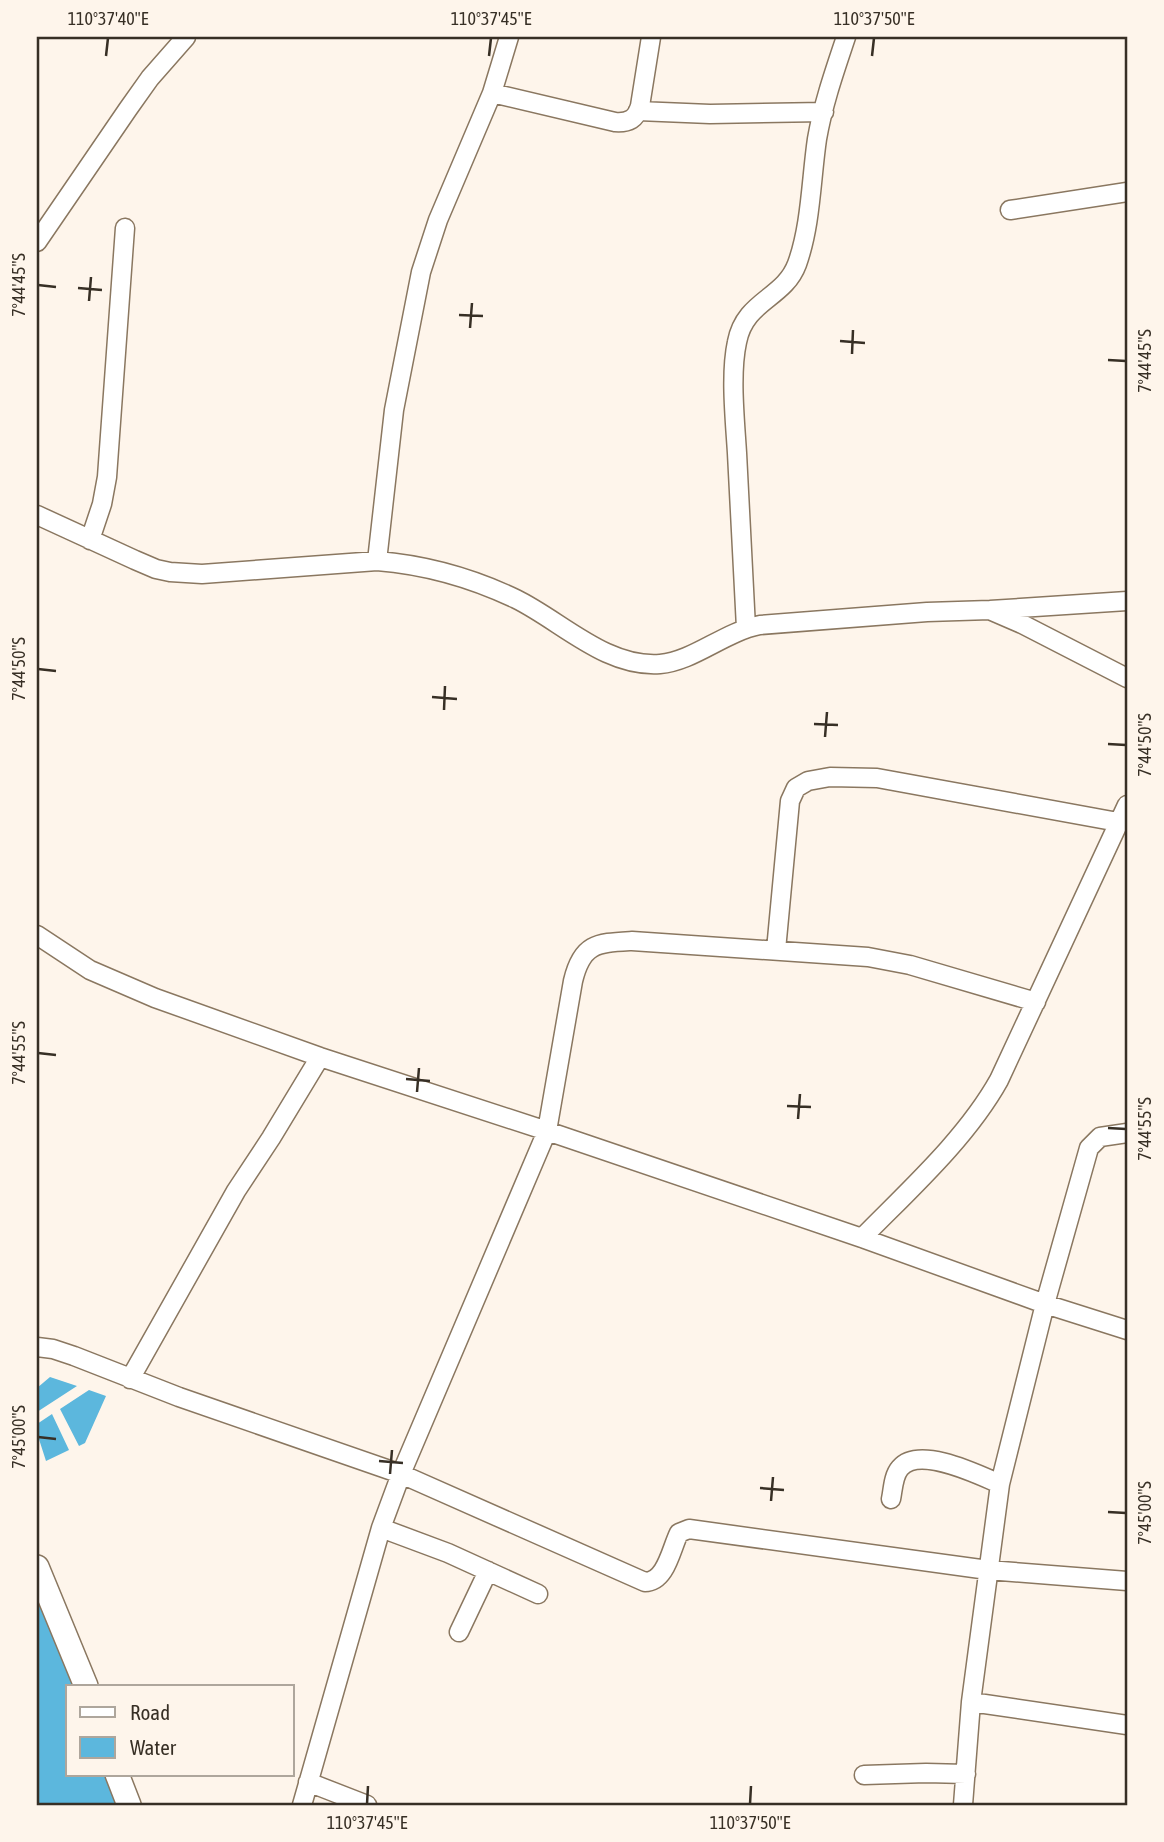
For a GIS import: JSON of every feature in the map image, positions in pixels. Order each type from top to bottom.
[{"type":"street","points":[[37,242],[150,78],[186,37]]},
{"type":"street","points":[[377,561],[394,410],[421,272],[438,220],[492,93],[509,37]]},
{"type":"street","points":[[492,93],[615,122],[632,120],[638,111],[651,37]]},
{"type":"street","points":[[746,628],[734,403],[735,351],[741,327],[749,314],[780,288],[795,268],[808,215],[818,135],[831,81],[846,37]]},
{"type":"street","points":[[638,111],[710,114],[824,111]]},
{"type":"street","points":[[1010,210],[1127,192]]},
{"type":"street","points":[[90,540],[107,478],[125,228]]},
{"type":"street","points":[[37,514],[156,569],[184,574],[377,561],[446,571],[518,600],[603,651],[638,662],[663,664],[676,661],[746,628],[778,623],[1127,601]]},
{"type":"street","points":[[990,610],[1127,678]]},
{"type":"street","points":[[776,950],[790,801],[793,792],[802,784],[830,778],[877,778],[1118,822]]},
{"type":"street","points":[[862,1238],[977,1116],[999,1080],[1127,805]]},
{"type":"street","points":[[37,935],[90,970],[155,998],[320,1057],[547,1131],[1127,1330]]},
{"type":"street","points":[[302,1805],[381,1528],[401,1474],[547,1131],[573,981],[578,962],[586,951],[601,945],[632,942],[857,956],[910,965],[1036,1002]]},
{"type":"street","points":[[130,1379],[236,1191],[320,1057]]},
{"type":"street","points":[[962,1805],[971,1702],[1000,1484],[1045,1304],[1089,1148],[1100,1137],[1127,1133]]},
{"type":"street","points":[[37,1347],[74,1356],[179,1398],[401,1474],[647,1583],[660,1576],[679,1532],[689,1529],[988,1570],[1127,1581]]},
{"type":"street","points":[[891,1500],[897,1472],[912,1460],[950,1464],[1000,1484]]},
{"type":"street","points":[[381,1528],[448,1553],[538,1594]]},
{"type":"street","points":[[37,1567],[86,1685]]},
{"type":"street","points":[[459,1632],[488,1571]]},
{"type":"street","points":[[971,1702],[1127,1725]]},
{"type":"street","points":[[864,1775],[966,1774]]},
{"type":"street","points":[[118,1776],[129,1805]]},
{"type":"street","points":[[308,1783],[367,1805]]},
{"type":"water","points":[[50,1377],[77,1386],[37,1412],[37,1388]]},
{"type":"water","points":[[89,1390],[106,1396],[85,1443],[79,1446],[60,1409]]},
{"type":"water","points":[[52,1414],[69,1450],[46,1461],[37,1433],[37,1424]]},
{"type":"water","points":[[37,1594],[74,1685],[66,1685],[66,1776],[110,1776],[121,1805],[37,1805]]}]
